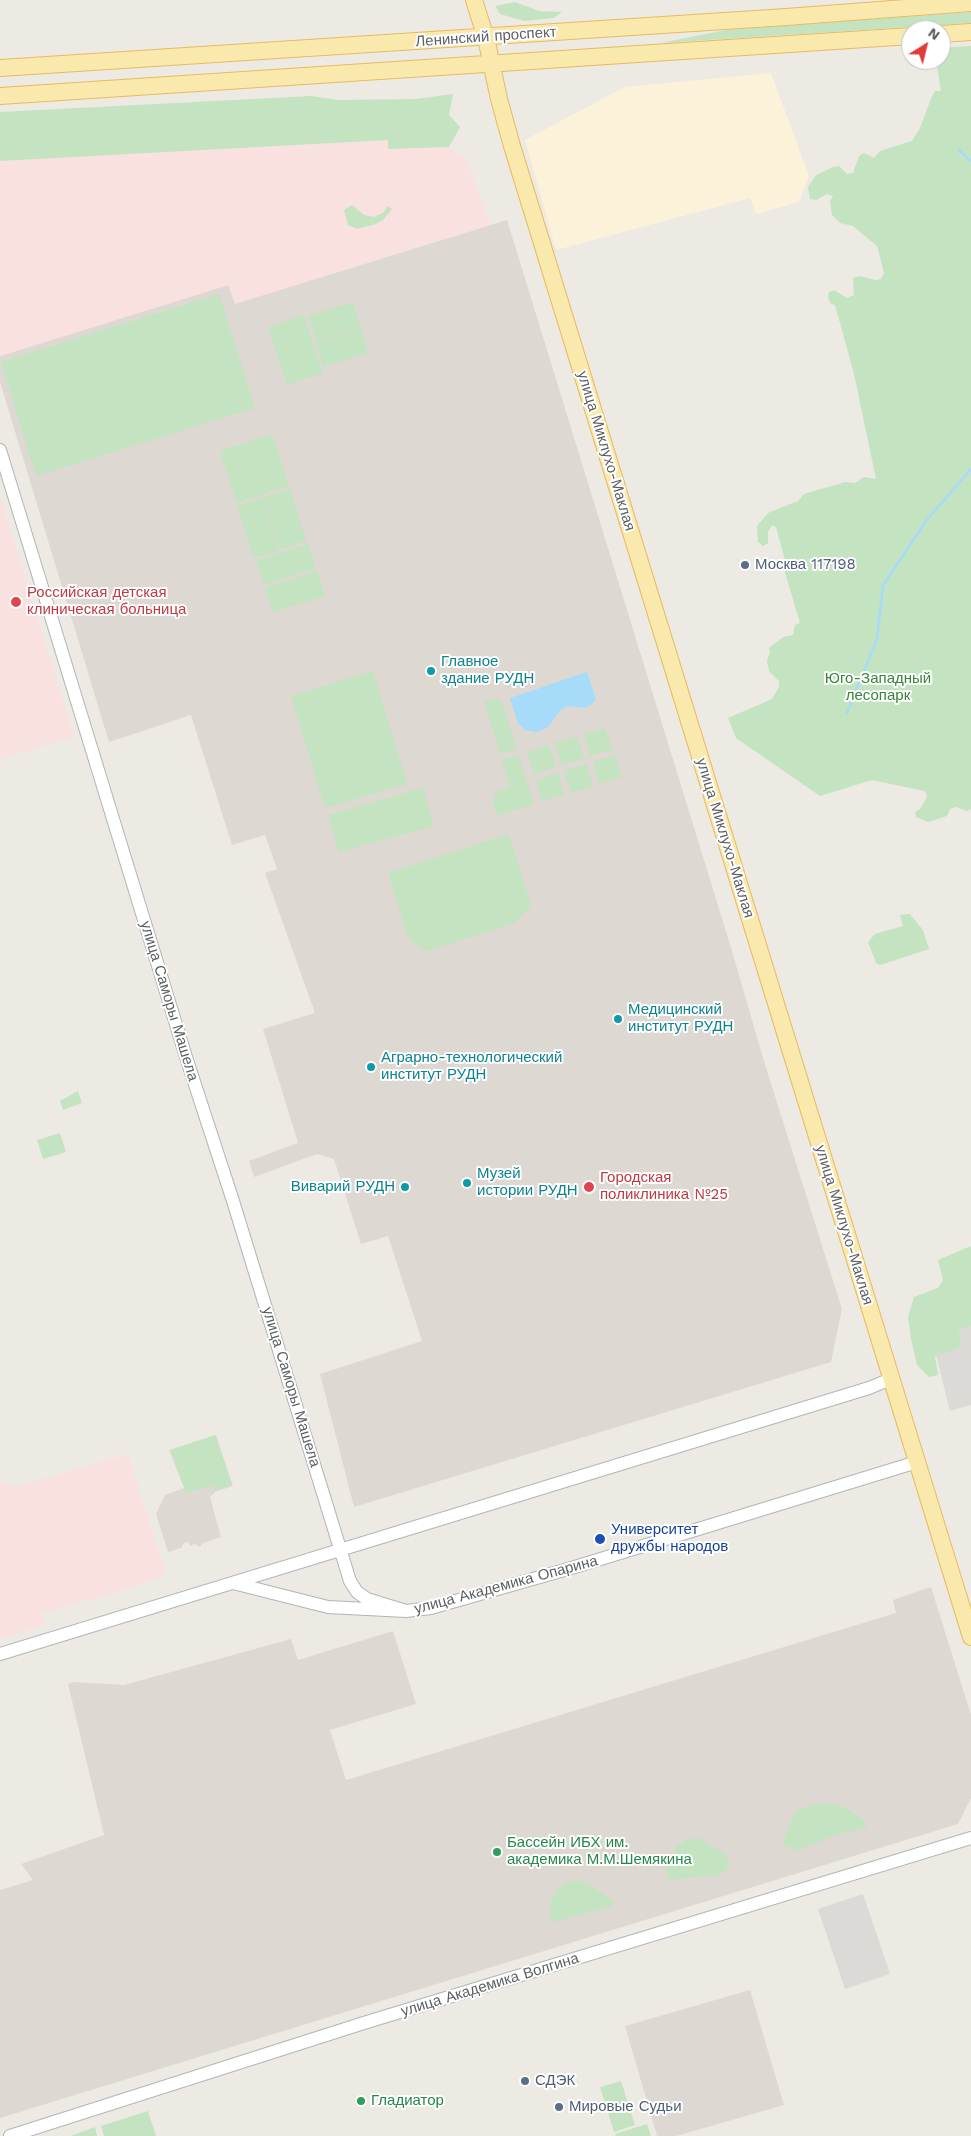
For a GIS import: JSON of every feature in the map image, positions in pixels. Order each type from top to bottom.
[{"type":"main road","name":"улица Миклухо-Маклая","points":[[474,0],[486,38],[514,154],[971,1637]]},
{"type":"main road","name":"Ленинский проспект","points":[[0,68],[486,38],[971,3]]},
{"type":"main road","points":[[951,33],[971,32]]},
{"type":"main road","name":"Ленинский проспект","points":[[0,96],[901,37]]},
{"type":"street","name":"улица Саморы Машела","points":[[0,450],[90,738],[186,1057],[236,1210],[350,1581],[358,1592],[367,1599],[406,1611]]},
{"type":"street","points":[[0,1654],[860,1391],[891,1379]]},
{"type":"street","name":"улица Академика Опарина","points":[[233,1583],[328,1607],[406,1611],[431,1608],[568,1569],[917,1462]]},
{"type":"street","name":"улица Академика Волгина","points":[[10,2136],[364,2023],[971,1838]]},
{"type":"shaded area","points":[[771,73],[809,176],[799,202],[756,214],[750,198],[556,250],[525,140],[625,87]]},
{"type":"shaded area","points":[[388,140],[388,149],[449,147],[466,159],[490,225],[235,304],[228,285],[0,356],[0,161]]},
{"type":"shaded area","points":[[507,220],[732,951],[763,1058],[842,1309],[831,1362],[354,1507],[320,1374],[422,1341],[388,1236],[361,1244],[334,1159],[317,1154],[254,1177],[249,1161],[298,1143],[263,1029],[315,1013],[265,873],[277,869],[265,835],[232,845],[191,715],[109,742],[0,382],[0,356],[228,285],[236,303]]},
{"type":"shaded area","name":"Российская детская клиническая больница","points":[[0,496],[74,736],[0,760]]},
{"type":"shaded area","points":[[971,1326],[971,1405],[950,1411],[936,1355],[962,1347],[959,1330]]},
{"type":"shaded area","points":[[216,1435],[233,1486],[215,1492],[210,1497],[221,1537],[203,1543],[200,1547],[195,1544],[190,1546],[188,1542],[184,1543],[181,1548],[168,1552],[156,1514],[165,1495],[184,1488],[169,1450]]},
{"type":"shaded area","points":[[128,1454],[165,1572],[159,1579],[42,1614],[45,1625],[0,1639],[0,1480],[14,1487]]},
{"type":"shaded area","points":[[931,1587],[971,1715],[971,1798],[958,1824],[0,2118],[0,1890],[33,1880],[21,1864],[104,1835],[68,1684],[73,1682],[124,1685],[291,1639],[298,1660],[393,1631],[416,1704],[330,1730],[346,1780],[896,1613],[893,1600]]},
{"type":"shaded area","points":[[863,1894],[890,1974],[845,1989],[818,1909]]},
{"type":"shaded area","points":[[750,1990],[784,2105],[676,2136],[657,2136],[625,2026]]},
{"type":"green space","points":[[515,2],[539,11],[562,12],[554,18],[524,21],[500,14],[495,6]]},
{"type":"green space","points":[[971,12],[971,23],[951,24],[951,20],[901,20],[901,28],[661,43],[726,30]]},
{"type":"green space","name":"Юго-Западный лесопарк","points":[[971,46],[971,809],[967,811],[956,807],[950,809],[947,816],[928,822],[916,817],[915,812],[920,809],[926,799],[927,794],[924,791],[872,780],[820,796],[736,738],[728,718],[772,699],[779,687],[779,681],[769,671],[767,661],[770,652],[769,648],[783,637],[793,635],[795,625],[800,623],[783,566],[786,564],[776,527],[772,525],[768,532],[768,543],[763,546],[758,542],[757,526],[768,513],[798,501],[804,494],[845,482],[855,483],[864,477],[876,479],[854,374],[835,305],[831,304],[828,298],[829,292],[834,290],[847,298],[854,295],[853,278],[859,276],[875,280],[881,279],[884,273],[877,246],[853,226],[840,223],[832,215],[830,201],[833,196],[827,194],[816,200],[810,199],[808,187],[816,175],[833,167],[839,166],[847,174],[853,173],[859,156],[864,153],[874,158],[880,151],[912,141],[920,128],[932,96],[935,91],[941,91],[938,70],[951,70],[951,47]]},
{"type":"green space","points":[[453,94],[449,115],[460,127],[449,147],[388,149],[388,140],[0,161],[0,112],[311,96],[339,100],[416,99]]},
{"type":"green space","points":[[352,205],[364,215],[374,217],[383,213],[388,206],[392,209],[383,220],[376,224],[357,229],[348,225],[344,210]]},
{"type":"green space","points":[[219,294],[255,408],[36,476],[1,362]]},
{"type":"green space","points":[[353,302],[361,327],[316,341],[308,316]]},
{"type":"green space","points":[[304,315],[323,373],[287,385],[268,327]]},
{"type":"green space","points":[[361,328],[368,353],[323,367],[316,342]]},
{"type":"green space","points":[[272,434],[289,486],[237,503],[220,451]]},
{"type":"green space","points":[[290,489],[306,541],[281,549],[264,497]]},
{"type":"green space","points":[[263,497],[280,550],[254,558],[237,506]]},
{"type":"green space","points":[[308,544],[316,568],[264,585],[256,560]]},
{"type":"green space","points":[[317,571],[325,596],[273,612],[265,588]]},
{"type":"green space","points":[[373,671],[407,784],[325,808],[291,696]]},
{"type":"green space","points":[[496,699],[502,702],[517,749],[500,754],[484,702]]},
{"type":"green space","points":[[605,728],[612,750],[590,756],[584,734]]},
{"type":"green space","points":[[577,736],[584,758],[562,765],[555,743]]},
{"type":"green space","points":[[549,745],[556,767],[534,774],[527,752]]},
{"type":"green space","points":[[518,755],[534,804],[497,816],[492,799],[496,798],[494,793],[510,787],[502,760]]},
{"type":"green space","points":[[615,755],[621,777],[599,784],[593,762]]},
{"type":"green space","points":[[586,764],[593,786],[571,793],[564,771]]},
{"type":"green space","points":[[558,773],[564,795],[542,801],[536,780]]},
{"type":"green space","points":[[423,788],[434,826],[339,852],[328,815]]},
{"type":"green space","points":[[509,834],[531,905],[513,924],[427,951],[409,940],[388,873]]},
{"type":"green space","points":[[910,914],[923,930],[929,949],[880,965],[876,963],[868,942],[875,934],[903,926],[900,915]]},
{"type":"green space","points":[[78,1091],[82,1103],[63,1110],[60,1101]]},
{"type":"green space","points":[[60,1133],[66,1152],[43,1159],[37,1140]]},
{"type":"green space","points":[[971,1246],[971,1326],[959,1330],[962,1347],[935,1356],[938,1375],[929,1377],[917,1365],[911,1339],[908,1317],[914,1297],[938,1288],[943,1280],[938,1260]]},
{"type":"green space","points":[[215,1435],[232,1485],[215,1491],[213,1485],[186,1493],[171,1450]]},
{"type":"green space","points":[[829,1803],[842,1806],[860,1817],[866,1823],[866,1828],[838,1834],[799,1850],[785,1846],[783,1842],[795,1811],[812,1805]]},
{"type":"green space","points":[[699,1838],[726,1855],[729,1865],[727,1869],[720,1875],[670,1880],[665,1868],[678,1845],[686,1840]]},
{"type":"green space","points":[[571,1881],[580,1881],[588,1884],[611,1899],[614,1902],[612,1906],[553,1922],[550,1919],[551,1900],[558,1888]]},
{"type":"green space","points":[[621,2081],[635,2125],[614,2132],[600,2087]]},
{"type":"green space","points":[[148,2111],[156,2136],[104,2136],[101,2126]]},
{"type":"green space","points":[[647,2124],[651,2136],[616,2136],[615,2134]]},
{"type":"green space","points":[[95,2127],[97,2136],[70,2136],[73,2135]]},
{"type":"water","points":[[587,672],[596,699],[592,704],[586,708],[569,706],[561,710],[547,728],[536,732],[525,730],[518,723],[510,698]]},
{"type":"waterway","points":[[959,150],[971,161]]},
{"type":"waterway","points":[[847,713],[877,639],[883,585],[926,521],[971,469]]},
{"type":"place","name":"Москва 117198","points":[[745,565]]},
{"type":"place","name":"Российская детская клиническая больница","points":[[16,602]]},
{"type":"place","name":"Главное здание РУДН","points":[[431,671]]},
{"type":"place","name":"Медицинский институт РУДН","points":[[618,1019]]},
{"type":"place","name":"Аграрно-технологический институт РУДН","points":[[371,1067]]},
{"type":"place","name":"Музей истории РУДН","points":[[467,1183]]},
{"type":"place","name":"Виварий РУДН","points":[[405,1187]]},
{"type":"place","name":"Городская поликлиника №25","points":[[589,1187]]},
{"type":"place","name":"Университет дружбы народов","points":[[600,1539]]},
{"type":"place","name":"Бассейн ИБХ им. академика М.М.Шемякина","points":[[497,1852]]},
{"type":"place","name":"СДЭК","points":[[525,2081]]},
{"type":"place","name":"Гладиатор","points":[[361,2101]]},
{"type":"place","name":"Мировые Судьи","points":[[559,2107]]}]
